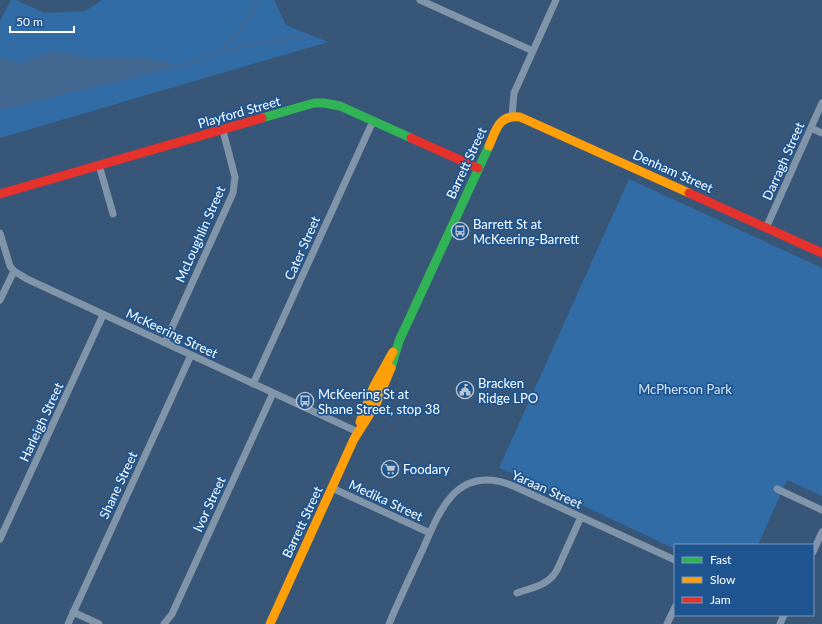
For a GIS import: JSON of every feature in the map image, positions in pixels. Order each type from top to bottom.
[{"type":"street","points":[[420,0],[533,52]]},
{"type":"street","points":[[512,116],[514,93],[556,0]]},
{"type":"street","name":"Playford Street","points":[[0,194],[319,103],[340,106],[478,168]]},
{"type":"street","name":"Darragh Street","points":[[766,228],[822,103]]},
{"type":"street","name":"Barrett Street","points":[[270,624],[358,432],[376,404],[389,374],[400,341],[498,125],[501,120],[512,116]]},
{"type":"street","name":"Denham Street","points":[[512,116],[524,118],[822,253]]},
{"type":"street","name":"Cater Street","points":[[254,384],[373,121]]},
{"type":"street","points":[[811,128],[822,133]]},
{"type":"street","name":"McLoughlin Street","points":[[165,343],[233,194],[235,177],[223,131]]},
{"type":"street","points":[[99,165],[113,214]]},
{"type":"street","name":"McKeering Street","points":[[0,233],[8,261],[14,270],[27,280],[358,432]]},
{"type":"street","points":[[0,300],[14,270]]},
{"type":"street","name":"Harleigh Street","points":[[0,539],[103,315]]},
{"type":"street","name":"Shane Street","points":[[68,624],[191,355]]},
{"type":"street","name":"Ivor Street","points":[[164,624],[172,614],[273,393]]},
{"type":"street","name":"Yaraan Street","points":[[389,624],[441,510],[453,493],[476,481],[499,481],[520,488],[674,560]]},
{"type":"street","name":"Medika Street","points":[[332,488],[430,533]]},
{"type":"street","points":[[777,489],[822,510]]},
{"type":"street","points":[[517,593],[547,582],[553,578],[581,517]]},
{"type":"street","points":[[814,550],[822,532]]},
{"type":"street","points":[[667,624],[674,609]]},
{"type":"street","points":[[73,612],[99,624]]},
{"type":"green space","points":[[11,0],[16,0],[45,13],[85,11],[102,0],[274,0],[286,25],[328,42],[0,138],[0,21]]},
{"type":"green space","name":"McPherson Park","points":[[629,179],[822,268],[822,496],[787,480],[758,544],[674,544],[674,549],[529,480],[499,468]]},
{"type":"shaded area","points":[[49,51],[88,57],[140,57],[182,66],[0,110],[0,59],[4,58],[21,63]]},
{"type":"waterway","points":[[221,51],[248,19],[257,0]]},
{"type":"waterway","points":[[182,66],[221,51],[305,36]]},
{"type":"traffic: fast","points":[[262,118],[314,103],[324,103],[340,106],[411,138]]},
{"type":"traffic: fast","points":[[391,368],[399,341],[489,146]]},
{"type":"traffic: slow","points":[[489,146],[499,124],[507,118],[520,117],[689,193]]},
{"type":"traffic: slow","points":[[360,422],[374,386],[393,352]]},
{"type":"traffic: slow","points":[[270,624],[354,439],[376,404],[391,368]]},
{"type":"traffic: jam","points":[[0,194],[262,118]]},
{"type":"traffic: jam","points":[[411,138],[478,168]]},
{"type":"traffic: jam","points":[[689,193],[822,253]]},
{"type":"place","name":"Barrett St at McKeering-Barrett","points":[[460,231]]},
{"type":"place","name":"Bracken Ridge LPO","points":[[465,390]]},
{"type":"place","name":"McKeering St at Shane Street, stop 38","points":[[305,401]]},
{"type":"place","name":"Foodary","points":[[390,469]]}]
